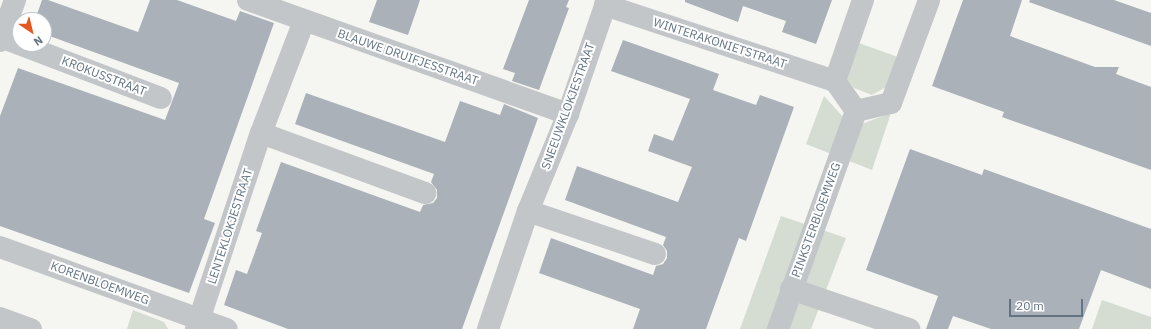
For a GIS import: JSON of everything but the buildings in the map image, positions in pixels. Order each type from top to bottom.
[{"type":"street","name":"KROKUSSTRAAT","points":[[15,0],[1,39],[161,98]]},
{"type":"street","name":"BLAUWE DRUIFJESSTRAAT","points":[[248,0],[568,114]]},
{"type":"street","points":[[863,0],[835,81],[856,111],[891,102],[929,0]]},
{"type":"street","name":"WINTERAKONIETSTRAAT","points":[[606,3],[835,81]]},
{"type":"street","name":"SNEEUWKLOKJESTRAAT","points":[[488,329],[528,211],[568,114],[606,3]]},
{"type":"street","name":"LENTEKLOKJESTRAAT","points":[[198,324],[261,133],[304,21]]},
{"type":"street","name":"PINKSTERBLOEMWEG","points":[[778,329],[856,111]]},
{"type":"street","points":[[261,133],[425,193]]},
{"type":"street","points":[[528,211],[655,254]]},
{"type":"street","name":"KORENBLOEMWEG","points":[[0,247],[198,324],[227,329]]},
{"type":"street","points":[[792,289],[909,329]]},
{"type":"street","points":[[0,318],[31,329]]},
{"type":"shaded area","points":[[856,42],[898,57],[886,87],[872,95],[854,88],[845,77]]},
{"type":"shaded area","points":[[824,96],[845,119],[859,125],[891,113],[872,170],[806,144]]},
{"type":"shaded area","points":[[781,216],[846,238],[811,329],[740,329]]},
{"type":"shaded area","points":[[1102,300],[1151,317],[1151,329],[1092,329]]},
{"type":"shaded area","points":[[133,310],[164,322],[168,329],[127,329]]}]
